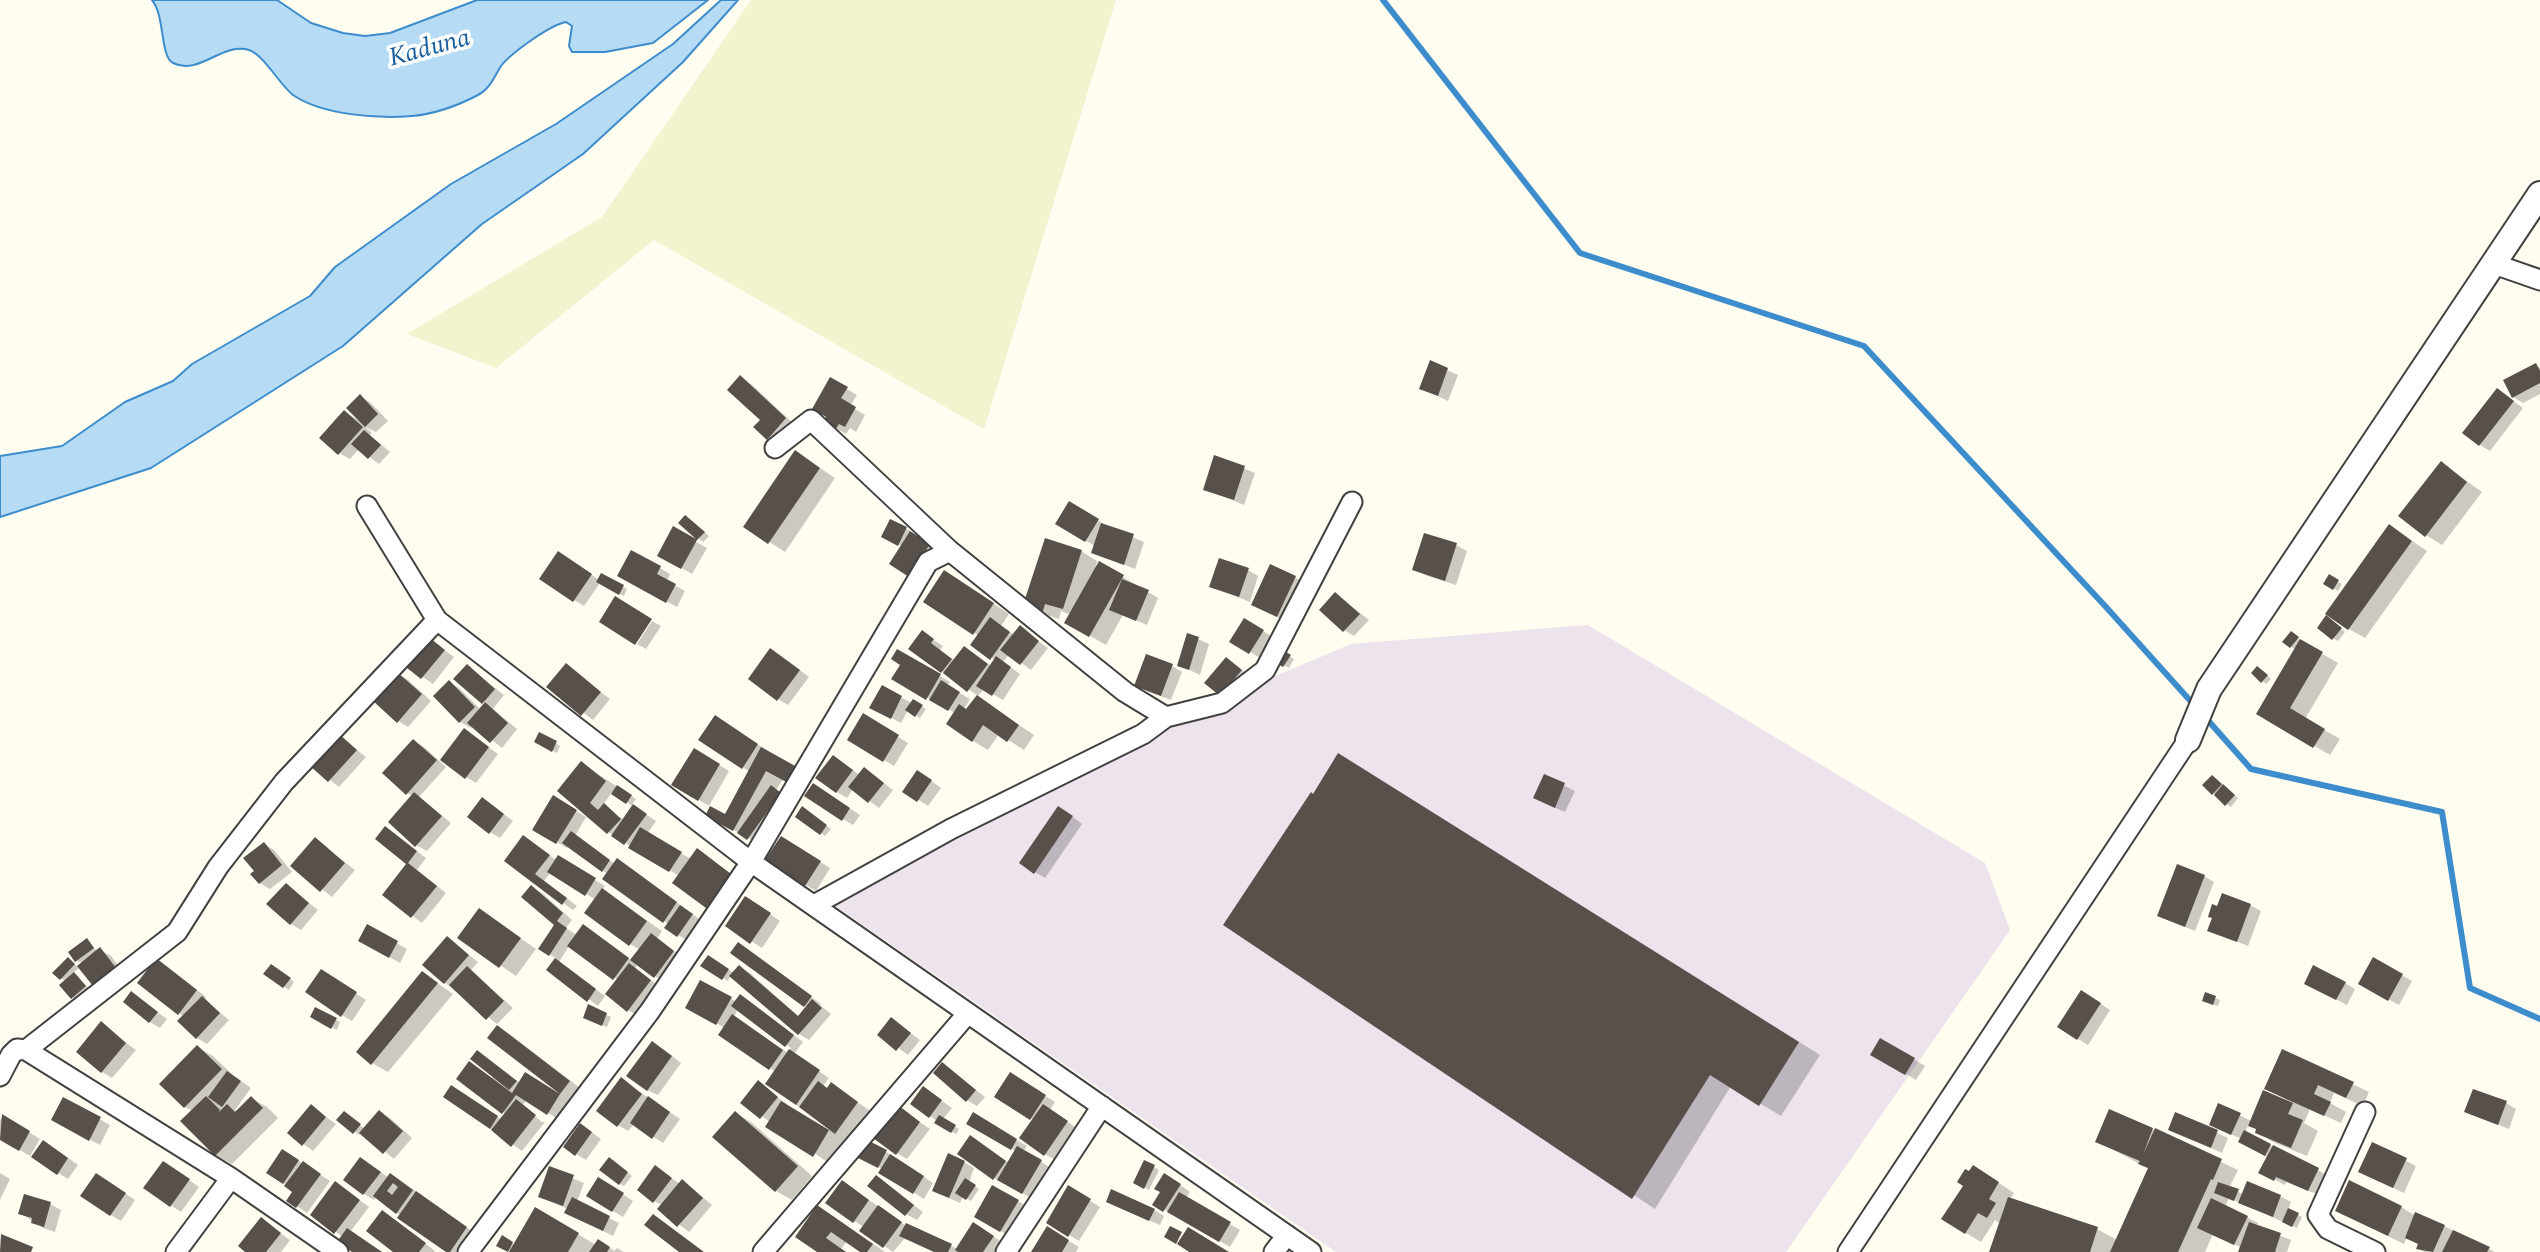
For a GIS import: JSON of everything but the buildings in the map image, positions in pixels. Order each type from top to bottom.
[{"type":"street","points":[[1849,1252],[2188,740],[2209,689],[2540,194]]},
{"type":"street","points":[[2494,264],[2540,280]]},
{"type":"street","points":[[775,448],[811,420],[950,551],[1125,692],[1166,717]]},
{"type":"street","points":[[814,905],[951,829],[1143,734],[1166,717],[1222,704],[1265,670],[1352,502]]},
{"type":"street","points":[[367,506],[436,620],[751,862],[1311,1252]]},
{"type":"street","points":[[468,1252],[650,1011],[751,862],[928,562],[950,551]]},
{"type":"street","points":[[26,1050],[177,932],[218,867],[284,782],[436,620]]},
{"type":"street","points":[[763,1252],[968,1013]]},
{"type":"street","points":[[0,1076],[11,1055],[17,1049],[26,1050],[231,1178],[338,1252]]},
{"type":"street","points":[[1006,1252],[1102,1106]]},
{"type":"street","points":[[2364,1112],[2318,1215],[2328,1229],[2375,1252]]},
{"type":"street","points":[[176,1252],[231,1178]]},
{"type":"street","points":[[1274,1252],[1287,1235]]},
{"type":"shaded area","points":[[1588,625],[1985,863],[2010,930],[1786,1252],[1336,1252],[821,896],[1221,699],[1351,644]]},
{"type":"green space","points":[[751,0],[1116,0],[984,429],[654,240],[496,368],[407,334],[602,217]]},
{"type":"water","name":"Kaduna","points":[[152,0],[277,0],[311,23],[343,33],[365,36],[390,33],[477,0],[708,0],[653,43],[605,52],[572,52],[569,46],[572,26],[566,22],[559,24],[513,54],[501,66],[489,86],[478,95],[455,106],[429,113],[383,117],[334,111],[305,102],[293,95],[260,58],[249,50],[229,50],[192,65],[173,63],[166,53],[159,15]]},
{"type":"water","points":[[721,0],[738,0],[683,62],[583,154],[482,224],[343,346],[151,468],[0,517],[0,456],[62,446],[125,402],[173,381],[192,364],[310,296],[335,267],[451,184],[556,124],[673,44]]},
{"type":"waterway","points":[[1383,0],[1580,253],[1864,346],[2195,706]]},
{"type":"waterway","points":[[2205,717],[2251,769],[2442,812],[2470,988],[2540,1019]]}]
